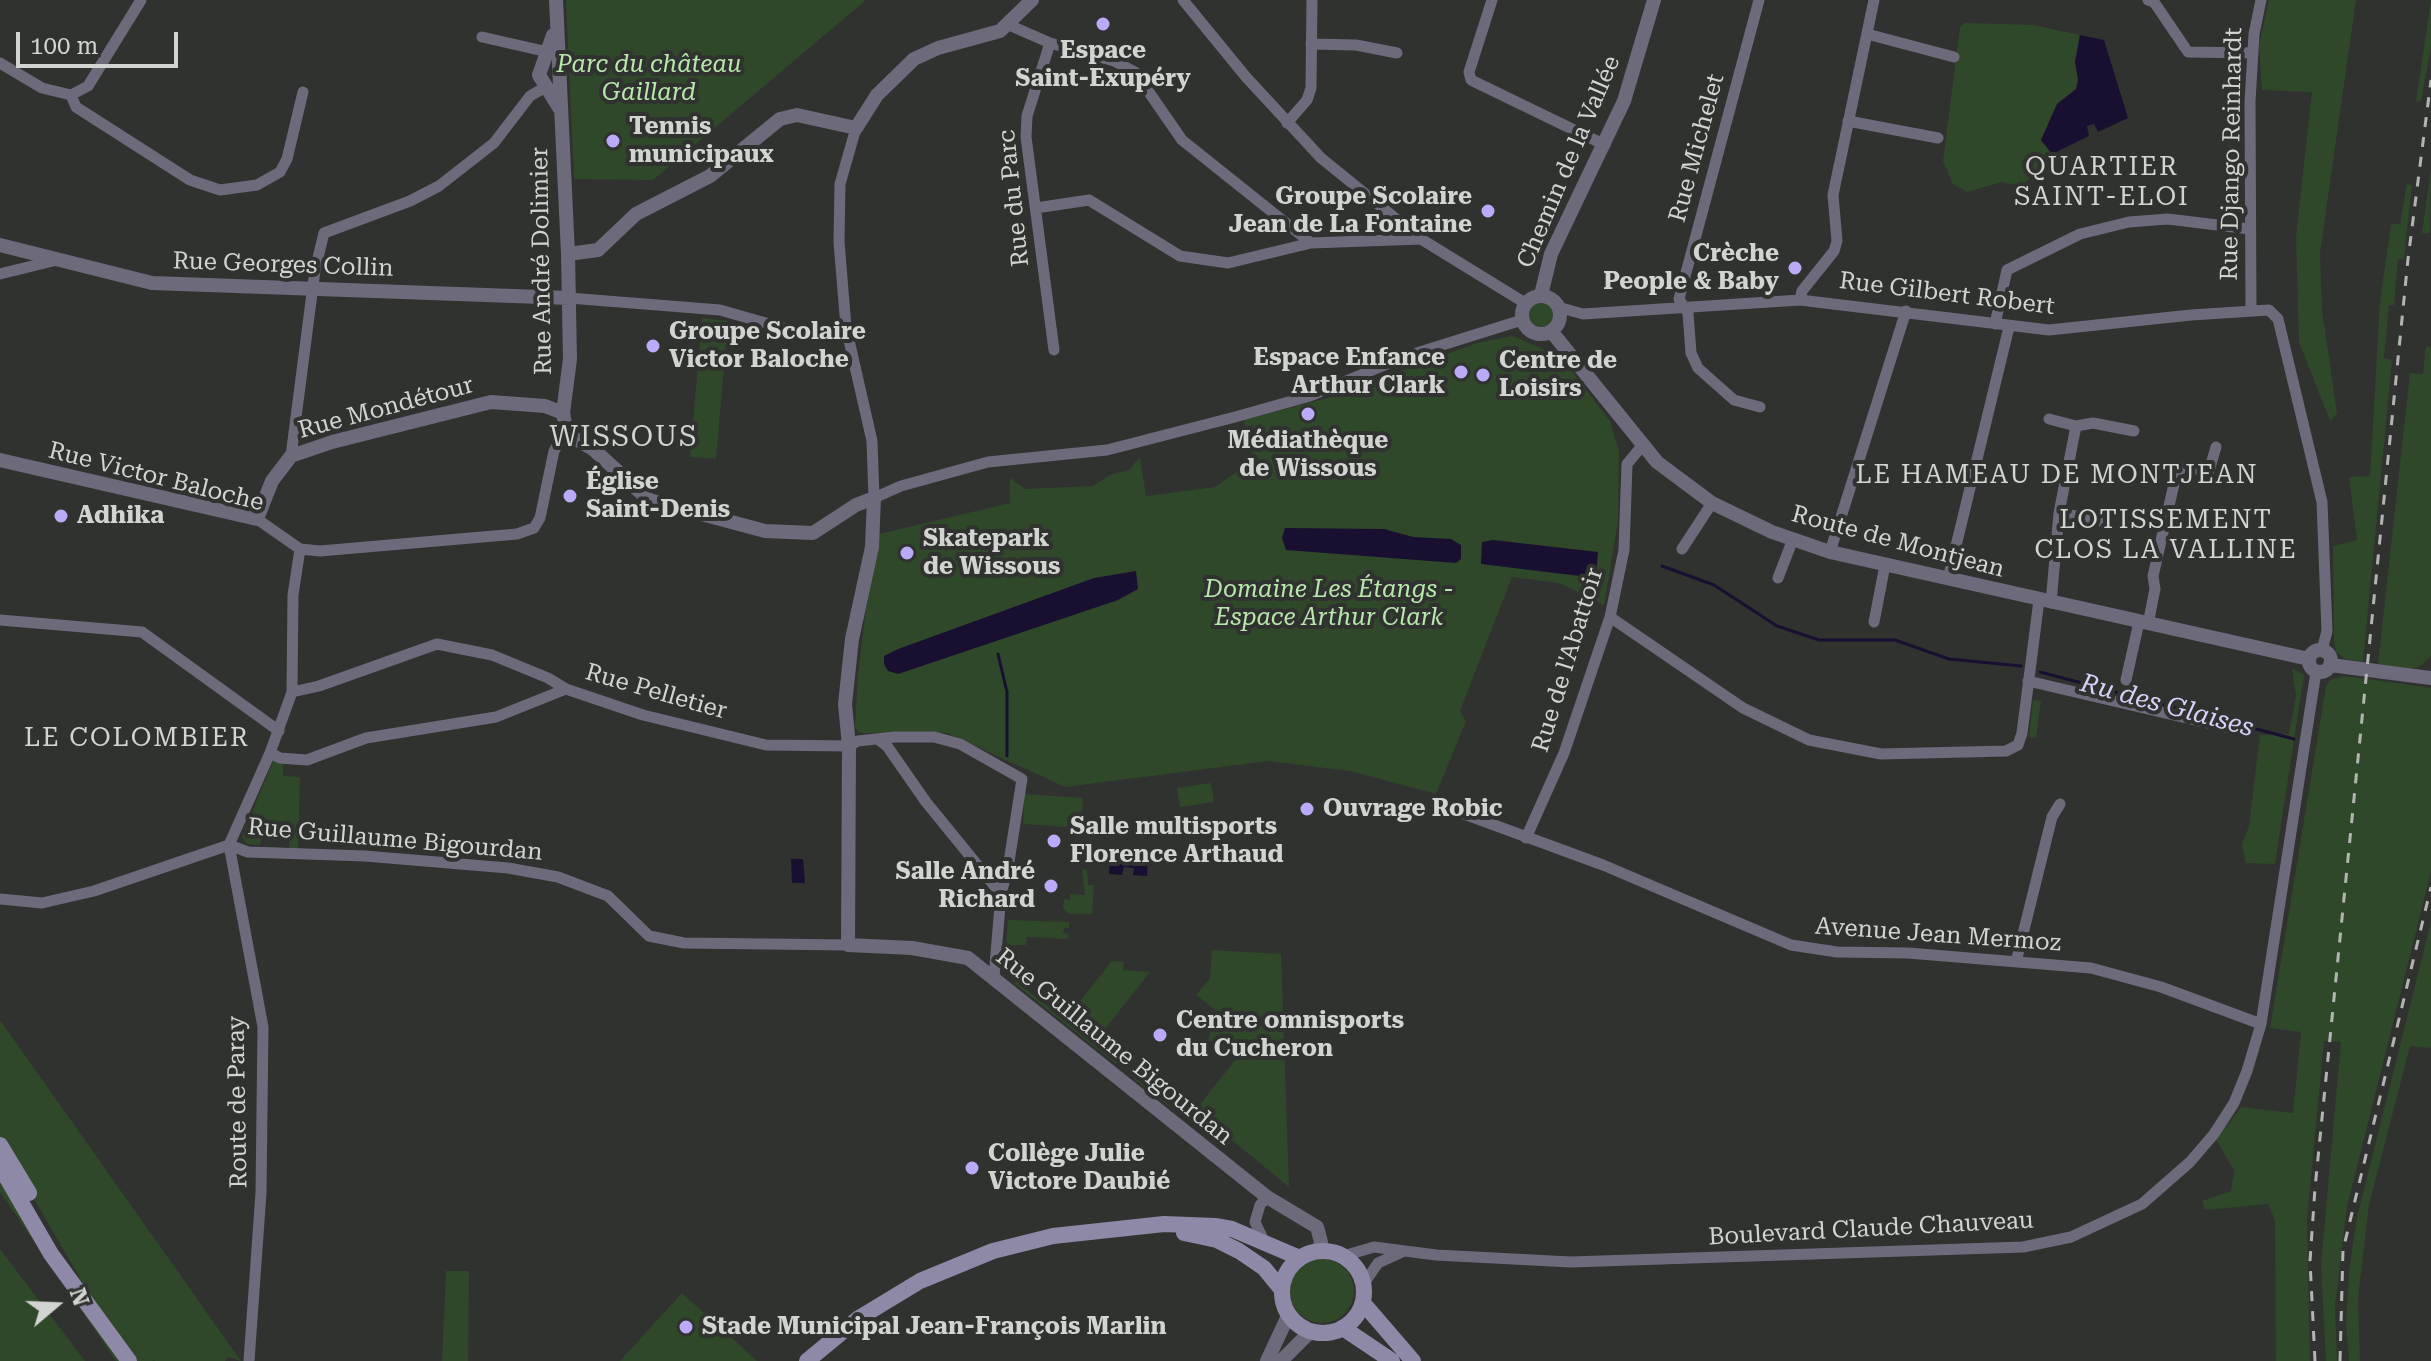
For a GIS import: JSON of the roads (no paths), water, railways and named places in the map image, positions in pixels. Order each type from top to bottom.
[{"type":"main road","points":[[0,1145],[73,1280]]},
{"type":"main road","points":[[0,1166],[34,1228],[129,1361]]},
{"type":"main road","points":[[807,1361],[859,1318],[954,1265],[1053,1236],[1184,1224],[1224,1227],[1300,1258]]},
{"type":"main road","points":[[1147,1227],[1199,1235],[1226,1244],[1264,1268],[1282,1290],[1289,1314],[1311,1331],[1322,1333],[1343,1328],[1355,1317],[1363,1303],[1363,1285],[1356,1268],[1343,1256],[1318,1251],[1300,1258],[1287,1272],[1282,1290]]},
{"type":"main road","points":[[1363,1303],[1413,1361]]},
{"type":"main road","points":[[1343,1328],[1392,1361]]},
{"type":"street","points":[[0,63],[42,88],[71,95],[88,86],[141,0]]},
{"type":"street","name":"Rue André Dolimier","points":[[556,0],[552,56],[560,109],[568,254],[570,359],[563,413],[566,431]]},
{"type":"street","points":[[848,945],[849,746],[845,716],[848,675],[872,547],[874,498],[872,441],[846,327],[838,213],[840,184],[856,128],[877,95],[914,59],[1009,25],[1032,0]]},
{"type":"street","points":[[1183,0],[1287,123],[1321,158],[1421,239],[1525,303]]},
{"type":"street","points":[[1287,123],[1307,100],[1311,88],[1312,0]]},
{"type":"street","points":[[1492,0],[1469,72],[1471,80],[1605,145]]},
{"type":"street","name":"Chemin de la Vallée","points":[[1541,295],[1551,254],[1624,101],[1654,0]]},
{"type":"street","name":"Rue Michelet","points":[[1759,0],[1679,299],[1688,313],[1691,353],[1698,368],[1734,400],[1760,407]]},
{"type":"street","points":[[1800,300],[1802,291],[1834,251],[1837,241],[1833,195],[1874,0]]},
{"type":"street","points":[[2148,0],[2154,2],[2188,52],[2252,53]]},
{"type":"street","name":"Rue Django Reinhardt","points":[[2251,310],[2252,53],[2261,0]]},
{"type":"street","points":[[1009,25],[1050,43],[1114,61],[1135,72],[1182,140],[1311,243]]},
{"type":"street","points":[[1867,34],[1954,57]]},
{"type":"street","points":[[482,37],[552,56]]},
{"type":"street","name":"Rue du Parc","points":[[1050,43],[1027,116],[1026,137],[1054,350]]},
{"type":"street","points":[[1311,44],[1356,45],[1397,53]]},
{"type":"street","name":"Rue André Dolimier","points":[[544,88],[539,75],[552,56]]},
{"type":"street","points":[[291,456],[313,287],[324,233],[410,201],[439,186],[494,143],[530,96],[544,88],[560,109]]},
{"type":"street","points":[[71,95],[76,107],[164,164],[204,187],[220,190],[257,185],[280,172],[287,159],[303,92]]},
{"type":"street","points":[[568,254],[598,250],[636,214],[710,176],[780,119],[797,115],[856,128]]},
{"type":"street","points":[[1848,121],[1938,138]]},
{"type":"street","points":[[1036,208],[1089,200],[1180,256],[1228,263],[1311,243],[1421,239]]},
{"type":"street","points":[[1995,324],[2007,270],[2080,234],[2129,222],[2168,219],[2250,229]]},
{"type":"street","name":"Rue Georges Collin","points":[[0,245],[53,261],[152,283],[569,298]]},
{"type":"street","points":[[0,274],[53,261]]},
{"type":"street","points":[[1522,320],[1533,333],[1551,331],[1559,320],[1558,307],[1550,298],[1541,295],[1525,303]]},
{"type":"street","points":[[569,298],[720,310],[801,333],[846,327]]},
{"type":"street","name":"Rue Gilbert Robert","points":[[1558,307],[1583,314],[1800,300],[1906,311],[2009,327],[2066,330],[2251,310]]},
{"type":"street","points":[[1522,320],[1525,303]]},
{"type":"street","points":[[2251,310],[2269,310],[2278,319],[2293,394],[2317,474],[2325,528],[2327,631],[2322,650],[2314,652],[2319,665]]},
{"type":"street","points":[[1830,552],[1906,311]]},
{"type":"street","points":[[0,899],[42,903],[81,894],[229,845],[270,753],[292,692],[293,595],[300,549],[320,551],[466,539],[517,534],[534,528],[540,518],[554,451],[566,431],[583,441],[649,500],[765,531],[813,533],[856,505],[901,486],[988,462],[1107,450],[1235,417],[1310,396],[1404,357],[1522,320]]},
{"type":"street","points":[[1948,579],[2009,327]]},
{"type":"street","name":"Route de Montjean","points":[[1551,331],[1642,446],[1668,472],[1712,503],[1793,539],[1830,552],[2319,665],[2431,678]]},
{"type":"street","name":"Rue Mondétour","points":[[257,519],[272,481],[291,456],[332,442],[491,402],[545,406],[563,413]]},
{"type":"street","points":[[2049,419],[2076,426],[2093,423],[2134,431]]},
{"type":"street","points":[[1610,617],[1743,708],[1809,740],[1881,754],[2013,749],[2022,733],[2028,681],[2076,426]]},
{"type":"street","name":"Rue de l'Abattoir","points":[[1526,838],[1564,753],[1610,617],[1624,550],[1627,464],[1642,446]]},
{"type":"street","points":[[2126,680],[2155,589],[2153,576],[2177,471],[2184,467],[2209,471],[2216,447]]},
{"type":"street","name":"Rue Victor Baloche","points":[[0,460],[257,519],[300,549]]},
{"type":"street","points":[[1682,549],[1712,503]]},
{"type":"street","points":[[2059,513],[2102,521]]},
{"type":"street","points":[[1778,578],[1793,539]]},
{"type":"street","points":[[1874,622],[1885,565]]},
{"type":"street","points":[[0,620],[142,632],[279,731]]},
{"type":"street","points":[[292,692],[319,686],[437,644],[492,655],[548,678],[566,689]]},
{"type":"street","name":"Boulevard Claude Chauveau","points":[[1343,1256],[1374,1247],[1520,1261],[1640,1261],[2023,1247],[2071,1237],[2142,1204],[2190,1162],[2234,1103],[2261,1024],[2319,665]]},
{"type":"street","points":[[2028,681],[2225,727]]},
{"type":"street","name":"Rue Pelletier","points":[[270,753],[280,758],[307,760],[366,738],[496,717],[566,689],[643,715],[766,745],[849,746],[858,741],[934,737],[947,740],[1022,779],[1001,894]]},
{"type":"street","points":[[879,740],[887,746],[926,802],[1001,894],[994,977]]},
{"type":"street","name":"Avenue Jean Mermoz","points":[[1437,804],[1603,865],[1791,945],[1837,952],[2016,962],[2122,974],[2261,1024]]},
{"type":"street","points":[[2016,962],[2052,817],[2060,804]]},
{"type":"street","name":"Rue Guillaume Bigourdan","points":[[229,845],[248,852],[380,857],[508,868],[558,877],[608,896],[649,936],[684,943],[912,948],[968,958],[1267,1197],[1317,1227],[1321,1242],[1318,1251]]},
{"type":"street","name":"Route de Paray","points":[[229,845],[263,1027],[262,1179],[249,1361]]},
{"type":"street","points":[[1265,1244],[1255,1222],[1260,1205],[1267,1197]]},
{"type":"street","points":[[1363,1285],[1378,1263],[1402,1252]]},
{"type":"street","points":[[1267,1361],[1289,1314]]},
{"type":"street","points":[[1281,1361],[1311,1331]]},
{"type":"waterway","name":"Ru des Glaises","points":[[1662,566],[1714,585],[1777,626],[1819,640],[1895,640],[1949,659],[2021,666]]},
{"type":"waterway","points":[[998,654],[1007,692],[1007,756]]},
{"type":"waterway","name":"Ru des Glaises","points":[[2040,672],[2294,739]]},
{"type":"railway","points":[[2315,1361],[2310,1261],[2315,1188],[2408,259],[2431,80]]},
{"type":"railway","points":[[2340,1361],[2343,1250],[2431,887]]},
{"type":"place","name":"Espace Saint-Exupéry","points":[[1103,24]]},
{"type":"place","name":"Tennis municipaux","points":[[613,141]]},
{"type":"place","name":"Groupe Scolaire Jean de La Fontaine","points":[[1488,211]]},
{"type":"place","name":"Crèche People & Baby","points":[[1795,268]]},
{"type":"place","name":"Groupe Scolaire Victor Baloche","points":[[653,346]]},
{"type":"place","name":"Espace Enfance Arthur Clark","points":[[1461,372]]},
{"type":"place","name":"Centre de Loisirs","points":[[1483,375]]},
{"type":"place","name":"Médiathèque de Wissous","points":[[1308,414]]},
{"type":"place","name":"Église Saint-Denis","points":[[570,496]]},
{"type":"place","name":"Adhika","points":[[61,516]]},
{"type":"place","name":"Skatepark de Wissous","points":[[907,553]]},
{"type":"place","name":"Ouvrage Robic","points":[[1307,809]]},
{"type":"place","name":"Salle multisports Florence Arthaud","points":[[1054,841]]},
{"type":"place","name":"Salle André Richard","points":[[1051,886]]},
{"type":"place","name":"Centre omnisports du Cucheron","points":[[1160,1035]]},
{"type":"place","name":"Collège Julie Victore Daubié","points":[[972,1168]]},
{"type":"place","name":"Stade Municipal Jean-François Marlin","points":[[686,1327]]},
{"type":"district","name":"QUARTIER SAINT-ELOI","points":[[2102,182]]},
{"type":"district","name":"WISSOUS","points":[[624,438]]},
{"type":"district","name":"LE HAMEAU DE MONTJEAN","points":[[2057,475]]},
{"type":"district","name":"LOTISSEMENT CLOS LA VALLINE","points":[[2166,535]]},
{"type":"district","name":"LE COLOMBIER","points":[[137,738]]},
{"type":"park label","name":"Parc du château Gaillard","points":[[649,79]]},
{"type":"park label","name":"Domaine Les Étangs - Espace Arthur Clark","points":[[1329,604]]}]
